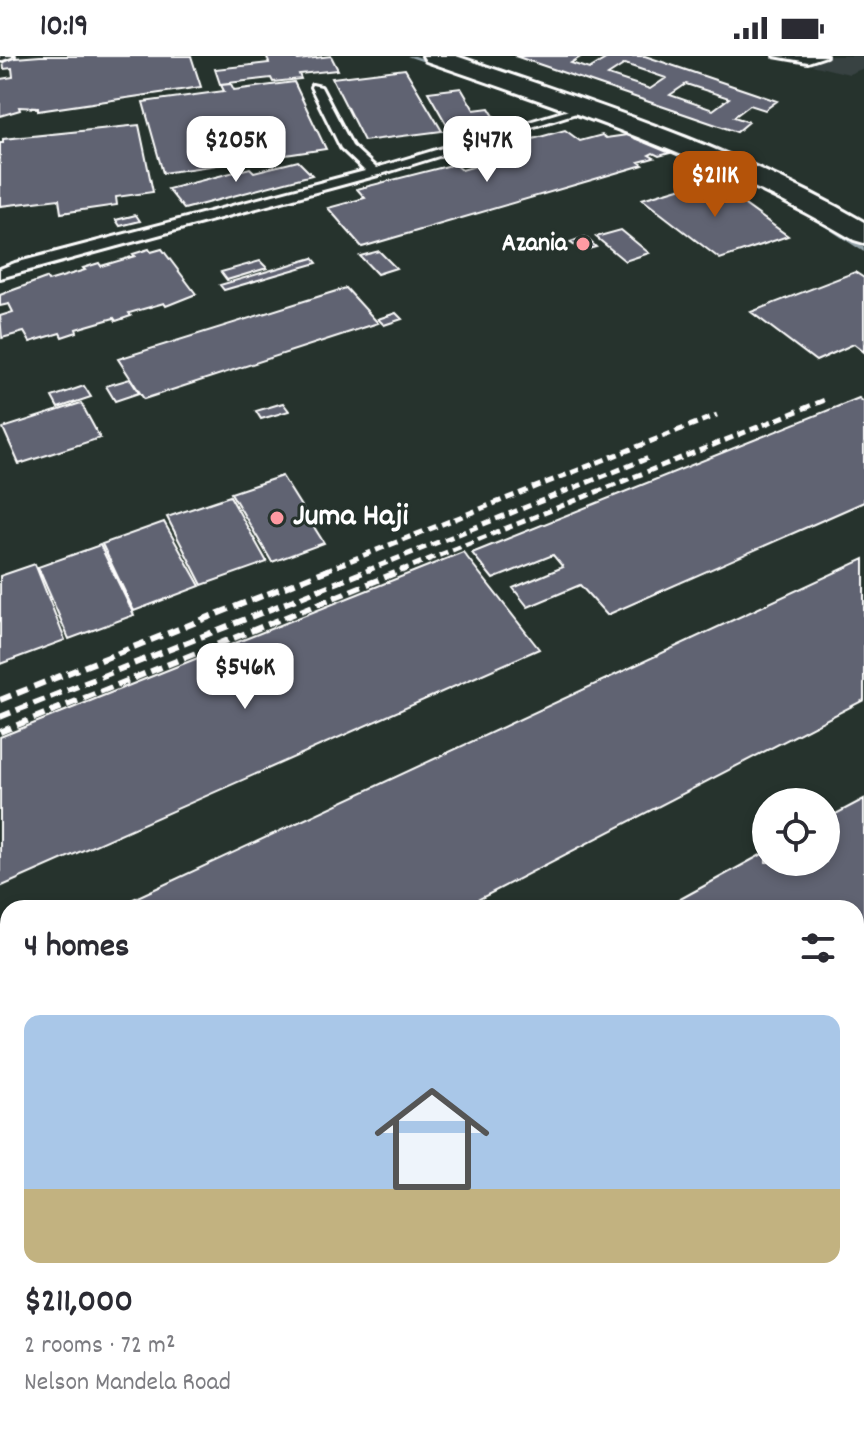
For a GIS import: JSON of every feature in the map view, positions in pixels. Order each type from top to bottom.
[{"type":"main road","points":[[434,56],[727,160],[775,182],[864,234]]},
{"type":"lane","points":[[0,58],[9,56]]},
{"type":"lane","points":[[779,56],[808,59],[821,56]]},
{"type":"lane","points":[[316,87],[347,148],[374,172]]},
{"type":"lane","points":[[0,274],[20,266],[374,172],[583,109]]},
{"type":"shaded area","points":[[774,56],[864,56],[864,68],[849,74]]},
{"type":"building","points":[[40,56],[191,56],[201,87],[38,111],[38,108],[19,107],[20,110],[0,116],[0,79],[13,77],[12,68],[4,69],[3,59]]},
{"type":"building","points":[[294,56],[298,60],[331,56],[338,70],[299,74],[301,79],[273,82],[271,78],[220,84],[215,69],[269,63],[267,57]]},
{"type":"building","points":[[515,56],[582,56],[571,63],[589,69],[607,58],[601,56],[645,56],[777,101],[765,110],[750,105],[734,117],[749,122],[737,132]],"holes":[[[625,64],[666,78],[650,89],[608,75]],[[686,84],[729,98],[713,110],[670,95]]]},
{"type":"building","points":[[405,69],[442,131],[364,141],[332,78]]},
{"type":"building","points":[[294,82],[326,149],[163,173],[143,102],[224,91],[221,85],[231,84],[234,90]]},
{"type":"building","points":[[461,88],[474,110],[489,108],[497,121],[448,127],[428,92]]},
{"type":"building","points":[[139,125],[153,192],[116,197],[117,205],[61,213],[59,199],[0,206],[0,143],[3,139]]},
{"type":"building","points":[[565,130],[580,141],[602,135],[606,138],[627,135],[670,153],[659,156],[653,153],[649,155],[654,158],[639,162],[643,165],[362,247],[328,208],[365,198],[357,189],[455,164],[462,170],[497,160],[489,153],[500,148]]},
{"type":"building","points":[[298,161],[312,175],[184,209],[168,189],[250,168],[254,172]]},
{"type":"building","points":[[709,179],[788,236],[720,259],[642,199]]},
{"type":"building","points":[[136,215],[140,221],[120,226],[116,220]]},
{"type":"building","points":[[621,230],[649,253],[625,261],[596,237]]},
{"type":"building","name":"Azania","points":[[585,237],[596,247],[581,251],[570,242]]},
{"type":"building","points":[[149,249],[151,252],[162,249],[196,294],[166,306],[164,303],[129,313],[131,316],[116,321],[114,318],[76,329],[77,332],[62,337],[60,333],[30,342],[24,332],[2,338],[0,316],[13,312],[9,304],[0,306],[0,295],[46,278],[48,281],[99,263],[101,266],[135,256],[133,254]]},
{"type":"building","points":[[379,251],[396,268],[377,274],[360,256]]},
{"type":"building","points":[[313,258],[317,263],[224,290],[220,285]]},
{"type":"building","points":[[260,261],[267,268],[227,280],[221,272]]},
{"type":"building","points":[[855,272],[864,278],[864,352],[854,344],[816,361],[751,312]]},
{"type":"building","points":[[346,288],[378,323],[144,399],[118,359]]},
{"type":"building","points":[[396,313],[402,319],[384,325],[378,319]]},
{"type":"building","points":[[130,379],[139,393],[115,401],[106,386]]},
{"type":"building","points":[[84,386],[91,397],[58,408],[52,397]]},
{"type":"building","points":[[859,398],[864,402],[864,502],[607,615],[580,585],[528,607],[513,588],[563,567],[553,555],[493,579],[472,553]]},
{"type":"building","points":[[81,403],[100,438],[19,464],[3,428]]},
{"type":"building","points":[[283,403],[289,411],[261,419],[256,411]]},
{"type":"building","name":"Juma Haji","points":[[282,476],[324,543],[272,562],[231,493]]},
{"type":"building","points":[[230,496],[267,562],[202,585],[167,517]]},
{"type":"building","points":[[164,522],[200,586],[134,611],[102,544]]},
{"type":"building","points":[[100,545],[134,615],[69,639],[38,567]]},
{"type":"building","points":[[463,552],[539,649],[0,887],[0,737]]},
{"type":"building","points":[[864,559],[864,700],[477,900],[131,900]]},
{"type":"building","points":[[35,564],[65,640],[0,664],[0,576]]},
{"type":"building","points":[[864,799],[864,900],[679,900],[752,860],[752,876],[840,876],[840,812]]},
{"type":"waterway","points":[[410,56],[487,82]]},
{"type":"waterway","points":[[812,216],[864,250]]},
{"type":"railway","points":[[400,571],[825,400]]},
{"type":"railway","points":[[324,571],[717,415]]},
{"type":"railway","points":[[371,569],[651,457]]},
{"type":"railway","points":[[0,700],[330,569]]},
{"type":"railway","points":[[0,717],[371,569]]},
{"type":"railway","points":[[366,571],[371,569]]},
{"type":"railway","points":[[0,732],[405,569]]},
{"type":"place","name":"Azania","points":[[583,244]]},
{"type":"place","name":"Juma Haji","points":[[277,518]]}]
